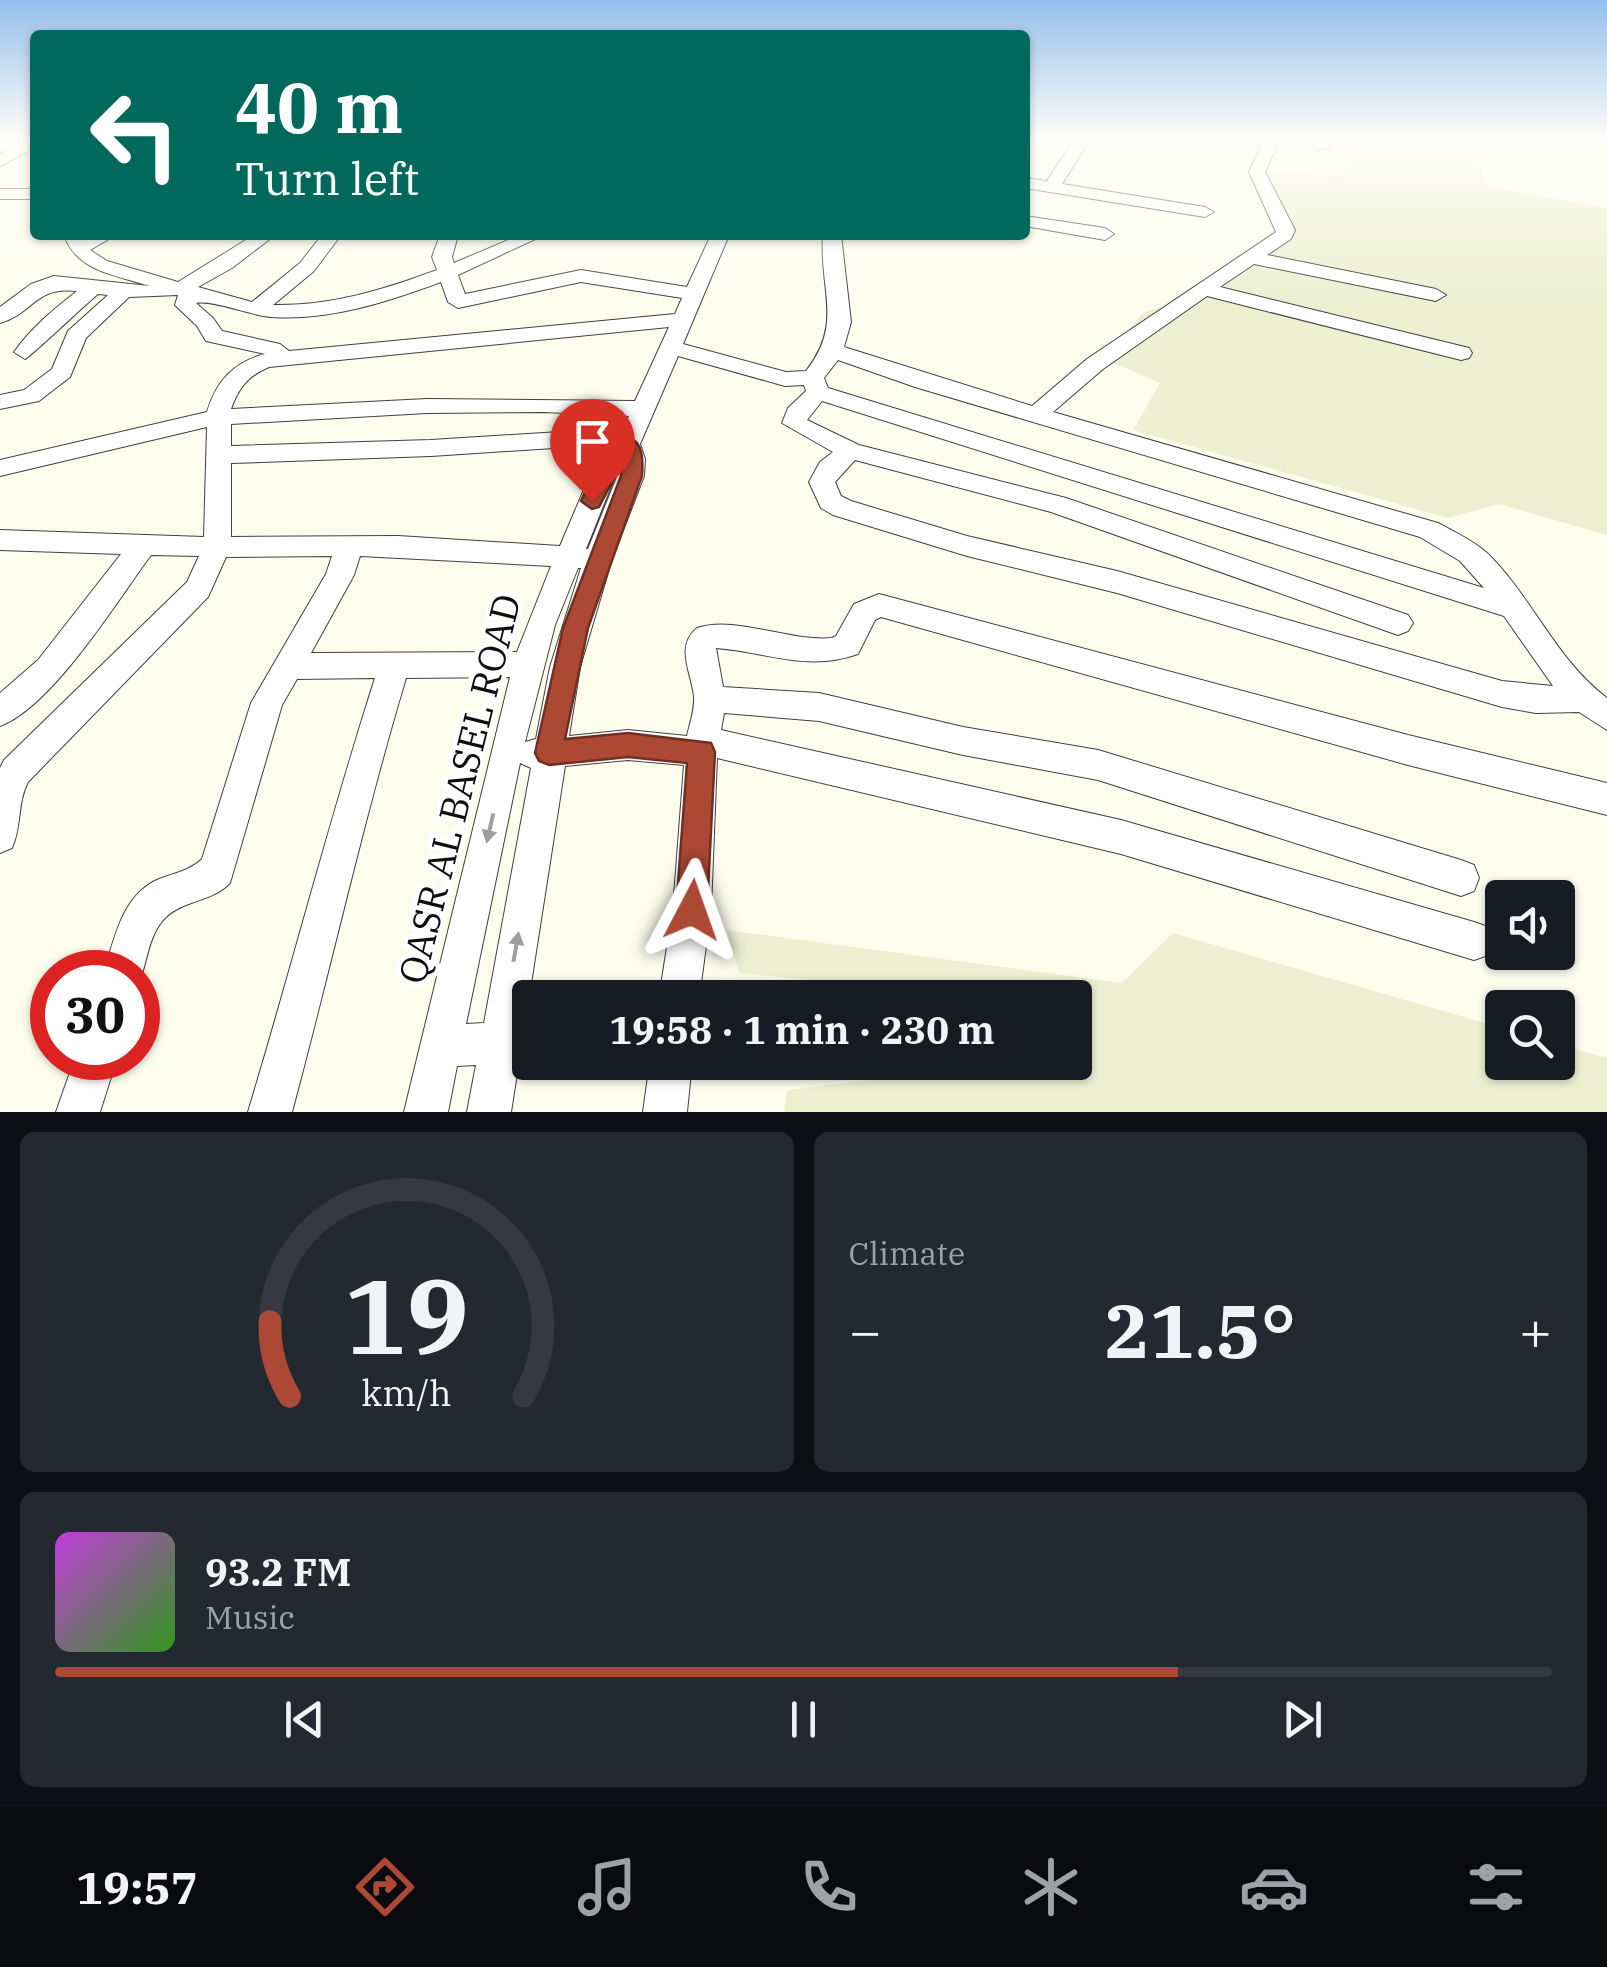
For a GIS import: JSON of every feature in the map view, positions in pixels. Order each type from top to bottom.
[{"type":"street","points":[[1082,193],[1205,212]]},
{"type":"street","points":[[1037,414],[1095,364],[1286,232],[1267,193]]},
{"type":"street","points":[[0,194],[30,194]]},
{"type":"street","points":[[1030,222],[1105,234]]},
{"type":"street","points":[[0,317],[46,284],[58,282],[155,293],[185,289],[258,240]]},
{"type":"street","points":[[256,308],[307,267],[328,240]]},
{"type":"street","points":[[447,240],[443,249],[445,272],[458,302],[581,276],[694,294]]},
{"type":"street","points":[[76,242],[100,265],[256,308],[297,312],[348,305],[523,240]]},
{"type":"street","name":"QASR AL BASEL ROAD","points":[[426,1112],[528,664],[631,476],[630,439],[718,240]]},
{"type":"street","points":[[833,240],[841,312],[832,350],[794,423],[852,451],[1057,504],[1398,623]]},
{"type":"street","points":[[1249,258],[1436,295]]},
{"type":"street","points":[[25,352],[45,327],[94,288]]},
{"type":"street","points":[[185,289],[185,305],[206,322],[214,336],[272,349],[284,359]]},
{"type":"street","points":[[1206,290],[1462,353]]},
{"type":"street","points":[[0,402],[31,396],[62,372],[76,336],[124,291]]},
{"type":"street","points":[[0,836],[3,782],[191,600],[217,547],[218,416],[227,388],[238,374],[264,362],[284,359],[682,320]]},
{"type":"street","points":[[670,347],[784,380],[815,385],[1511,607]]},
{"type":"street","points":[[832,350],[923,382],[1429,530],[1460,546],[1482,566],[1581,699],[1607,716]]},
{"type":"street","points":[[0,468],[218,416],[427,406],[642,409]]},
{"type":"street","points":[[217,455],[630,439]]},
{"type":"street","points":[[852,451],[829,468],[822,482],[830,502],[842,508],[968,546],[1117,582],[1502,694],[1536,700],[1581,699]]},
{"type":"street","points":[[0,540],[349,547],[583,558]]},
{"type":"street","points":[[0,712],[49,668],[144,544]]},
{"type":"street","points":[[132,950],[144,915],[153,904],[196,888],[217,870],[267,702],[324,605],[349,547]]},
{"type":"street","name":"QASR AL BASEL ROAD","points":[[489,1112],[583,558]]},
{"type":"street","points":[[682,980],[692,910],[710,699],[700,655],[702,641],[708,636],[780,648],[833,650],[847,645],[864,612],[879,606],[1408,750],[1607,799]]},
{"type":"street","points":[[270,1112],[315,955],[348,815],[395,664]]},
{"type":"street","points":[[286,666],[528,664]]},
{"type":"street","points":[[710,699],[819,707],[963,741],[1098,765],[1461,878]]},
{"type":"street","points":[[507,757],[628,745],[703,747],[1121,837],[1474,941]]},
{"type":"street","points":[[440,1048],[500,1042]]},
{"type":"street","points":[[78,1112],[89,1080]]},
{"type":"street","points":[[665,1112],[669,1080]]},
{"type":"green space","points":[[1266,193],[1523,193],[1607,208],[1607,535],[1499,504],[1448,518],[1133,430],[1160,383],[1102,358],[1144,312],[1211,293],[1285,219]]},
{"type":"green space","points":[[727,930],[1122,983],[1173,933],[1485,1023],[1485,1080],[1575,1080],[1575,1049],[1607,1058],[1607,1112],[784,1112],[787,1090],[871,1080],[1092,1080],[1092,980],[808,980],[739,973]]},
{"type":"route","points":[[592,501],[608,466],[628,444],[633,459],[631,476],[576,628],[549,753],[628,745],[702,752],[692,910]]}]
